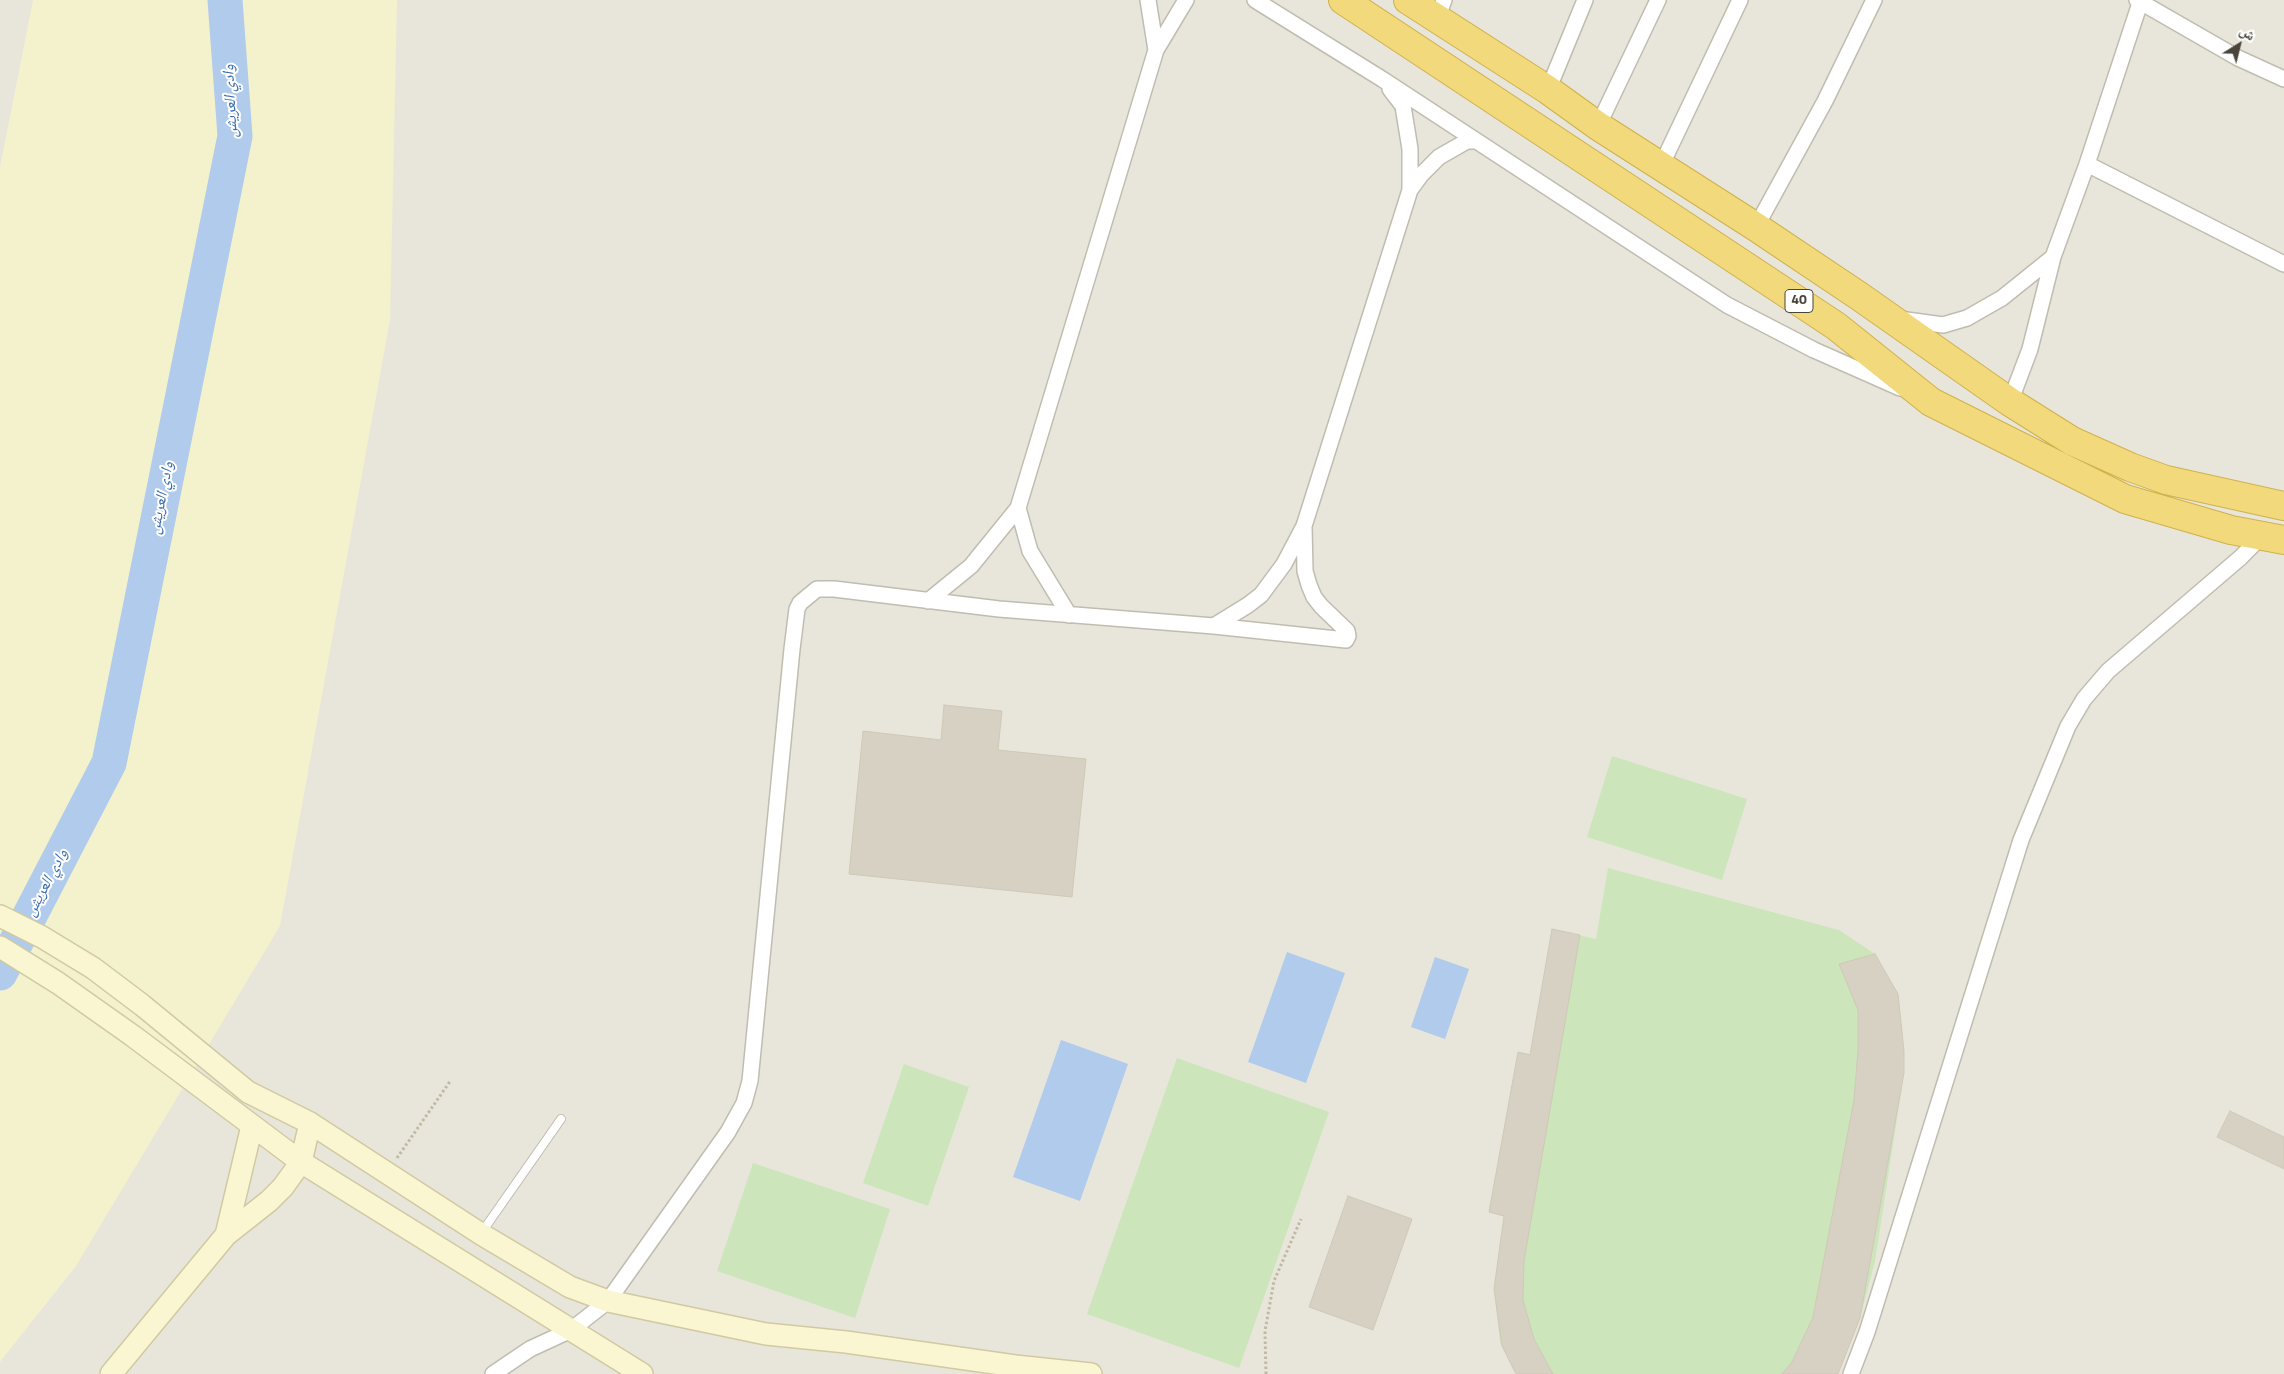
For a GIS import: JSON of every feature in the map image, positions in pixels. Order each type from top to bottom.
[{"type":"highway","name":"40","points":[[1343,0],[1836,326],[1931,402],[2125,499],[2231,530],[2274,538]]},
{"type":"highway","name":"40","points":[[1408,0],[1441,10],[1598,126],[1756,227],[1891,318],[2010,402],[2072,441],[2130,467],[2166,480],[2284,506]]},
{"type":"highway","points":[[1836,326],[1859,296]]},
{"type":"street","points":[[1148,0],[1156,50]]},
{"type":"street","points":[[928,601],[971,566],[1018,508],[1156,50],[1186,0]]},
{"type":"street","points":[[1255,0],[1382,79],[1727,305],[1814,350],[1931,402]]},
{"type":"street","points":[[1548,90],[1585,0]]},
{"type":"street","points":[[1598,126],[1658,0]]},
{"type":"street","points":[[1660,166],[1740,0]]},
{"type":"street","points":[[1756,227],[1825,101],[1874,0]]},
{"type":"street","points":[[2010,402],[2030,349],[2053,257],[2087,164],[2139,0],[2238,58],[2284,79]]},
{"type":"street","points":[[1214,626],[1261,595],[1284,564],[1304,526],[1410,190],[1410,149],[1403,106],[1382,79]]},
{"type":"street","points":[[1410,190],[1421,175],[1439,157],[1467,141],[1475,141]]},
{"type":"street","points":[[2087,164],[2284,264]]},
{"type":"street","points":[[1891,318],[1943,325],[1967,318],[2002,298],[2053,257]]},
{"type":"street","points":[[1018,508],[1030,551],[1068,615]]},
{"type":"street","points":[[493,1374],[530,1349],[571,1330],[608,1300],[728,1132],[744,1103],[750,1081],[797,609],[800,603],[817,589],[834,589],[928,601],[1068,615],[1214,626],[1346,640],[1347,631],[1321,606],[1309,585],[1305,565],[1304,526]]},
{"type":"street","points":[[1851,1374],[1885,1275],[2021,840],[2068,726],[2084,699],[2108,671],[2274,538]]},
{"type":"street","points":[[0,916],[42,937],[93,968],[142,1005],[248,1092],[310,1123],[481,1234],[570,1287],[608,1300],[766,1334],[846,1342],[1015,1370],[1091,1374]]},
{"type":"street","points":[[0,947],[58,983],[133,1036],[302,1162],[642,1374]]},
{"type":"street","points":[[111,1374],[226,1235],[269,1201],[302,1162],[310,1123]]},
{"type":"street","points":[[226,1235],[252,1126]]},
{"type":"lane","points":[[481,1234],[561,1119]]},
{"type":"path","points":[[386,1172],[451,1080]]},
{"type":"path","points":[[1266,1374],[1265,1331],[1274,1281],[1301,1219]]},
{"type":"shaded area","points":[[0,0],[2284,0],[2284,1374],[0,1374]]},
{"type":"green space","points":[[1612,756],[1747,799],[1722,880],[1587,837]]},
{"type":"green space","points":[[1608,868],[1839,930],[1875,954],[1898,994],[1904,1051],[1904,1073],[1875,1261],[1860,1318],[1838,1374],[1516,1374],[1500,1342],[1494,1289],[1504,1216],[1489,1212],[1518,1052],[1530,1054],[1552,929],[1596,939]]},
{"type":"green space","points":[[1177,1058],[1329,1112],[1239,1368],[1087,1314]]},
{"type":"green space","points":[[904,1064],[969,1087],[928,1206],[863,1183]]},
{"type":"green space","points":[[753,1163],[890,1209],[855,1318],[717,1271]]},
{"type":"sand","points":[[33,0],[397,0],[390,320],[280,926],[76,1266],[0,1362],[0,167]]},
{"type":"water","points":[[1287,952],[1345,973],[1306,1083],[1248,1062]]},
{"type":"water","points":[[1435,957],[1469,969],[1445,1039],[1411,1027]]},
{"type":"water","points":[[1061,1040],[1128,1064],[1080,1201],[1013,1177]]},
{"type":"building","points":[[944,705],[1002,711],[998,750],[1086,759],[1072,897],[849,874],[863,731],[941,740]]},
{"type":"building","points":[[1552,929],[1580,935],[1524,1261],[1523,1300],[1534,1339],[1553,1374],[1516,1374],[1502,1346],[1494,1289],[1504,1216],[1489,1212],[1518,1052],[1530,1055]]},
{"type":"building","points":[[1875,954],[1898,994],[1904,1051],[1904,1073],[1860,1318],[1838,1374],[1782,1374],[1792,1362],[1813,1317],[1854,1100],[1858,1051],[1858,1010],[1839,964]]},
{"type":"building","points":[[2230,1111],[2284,1137],[2284,1169],[2217,1137]]},
{"type":"building","points":[[1348,1196],[1412,1219],[1373,1330],[1309,1307]]},
{"type":"waterway","name":"وادي العريش","points":[[0,973],[109,763],[235,136],[225,0]]}]
